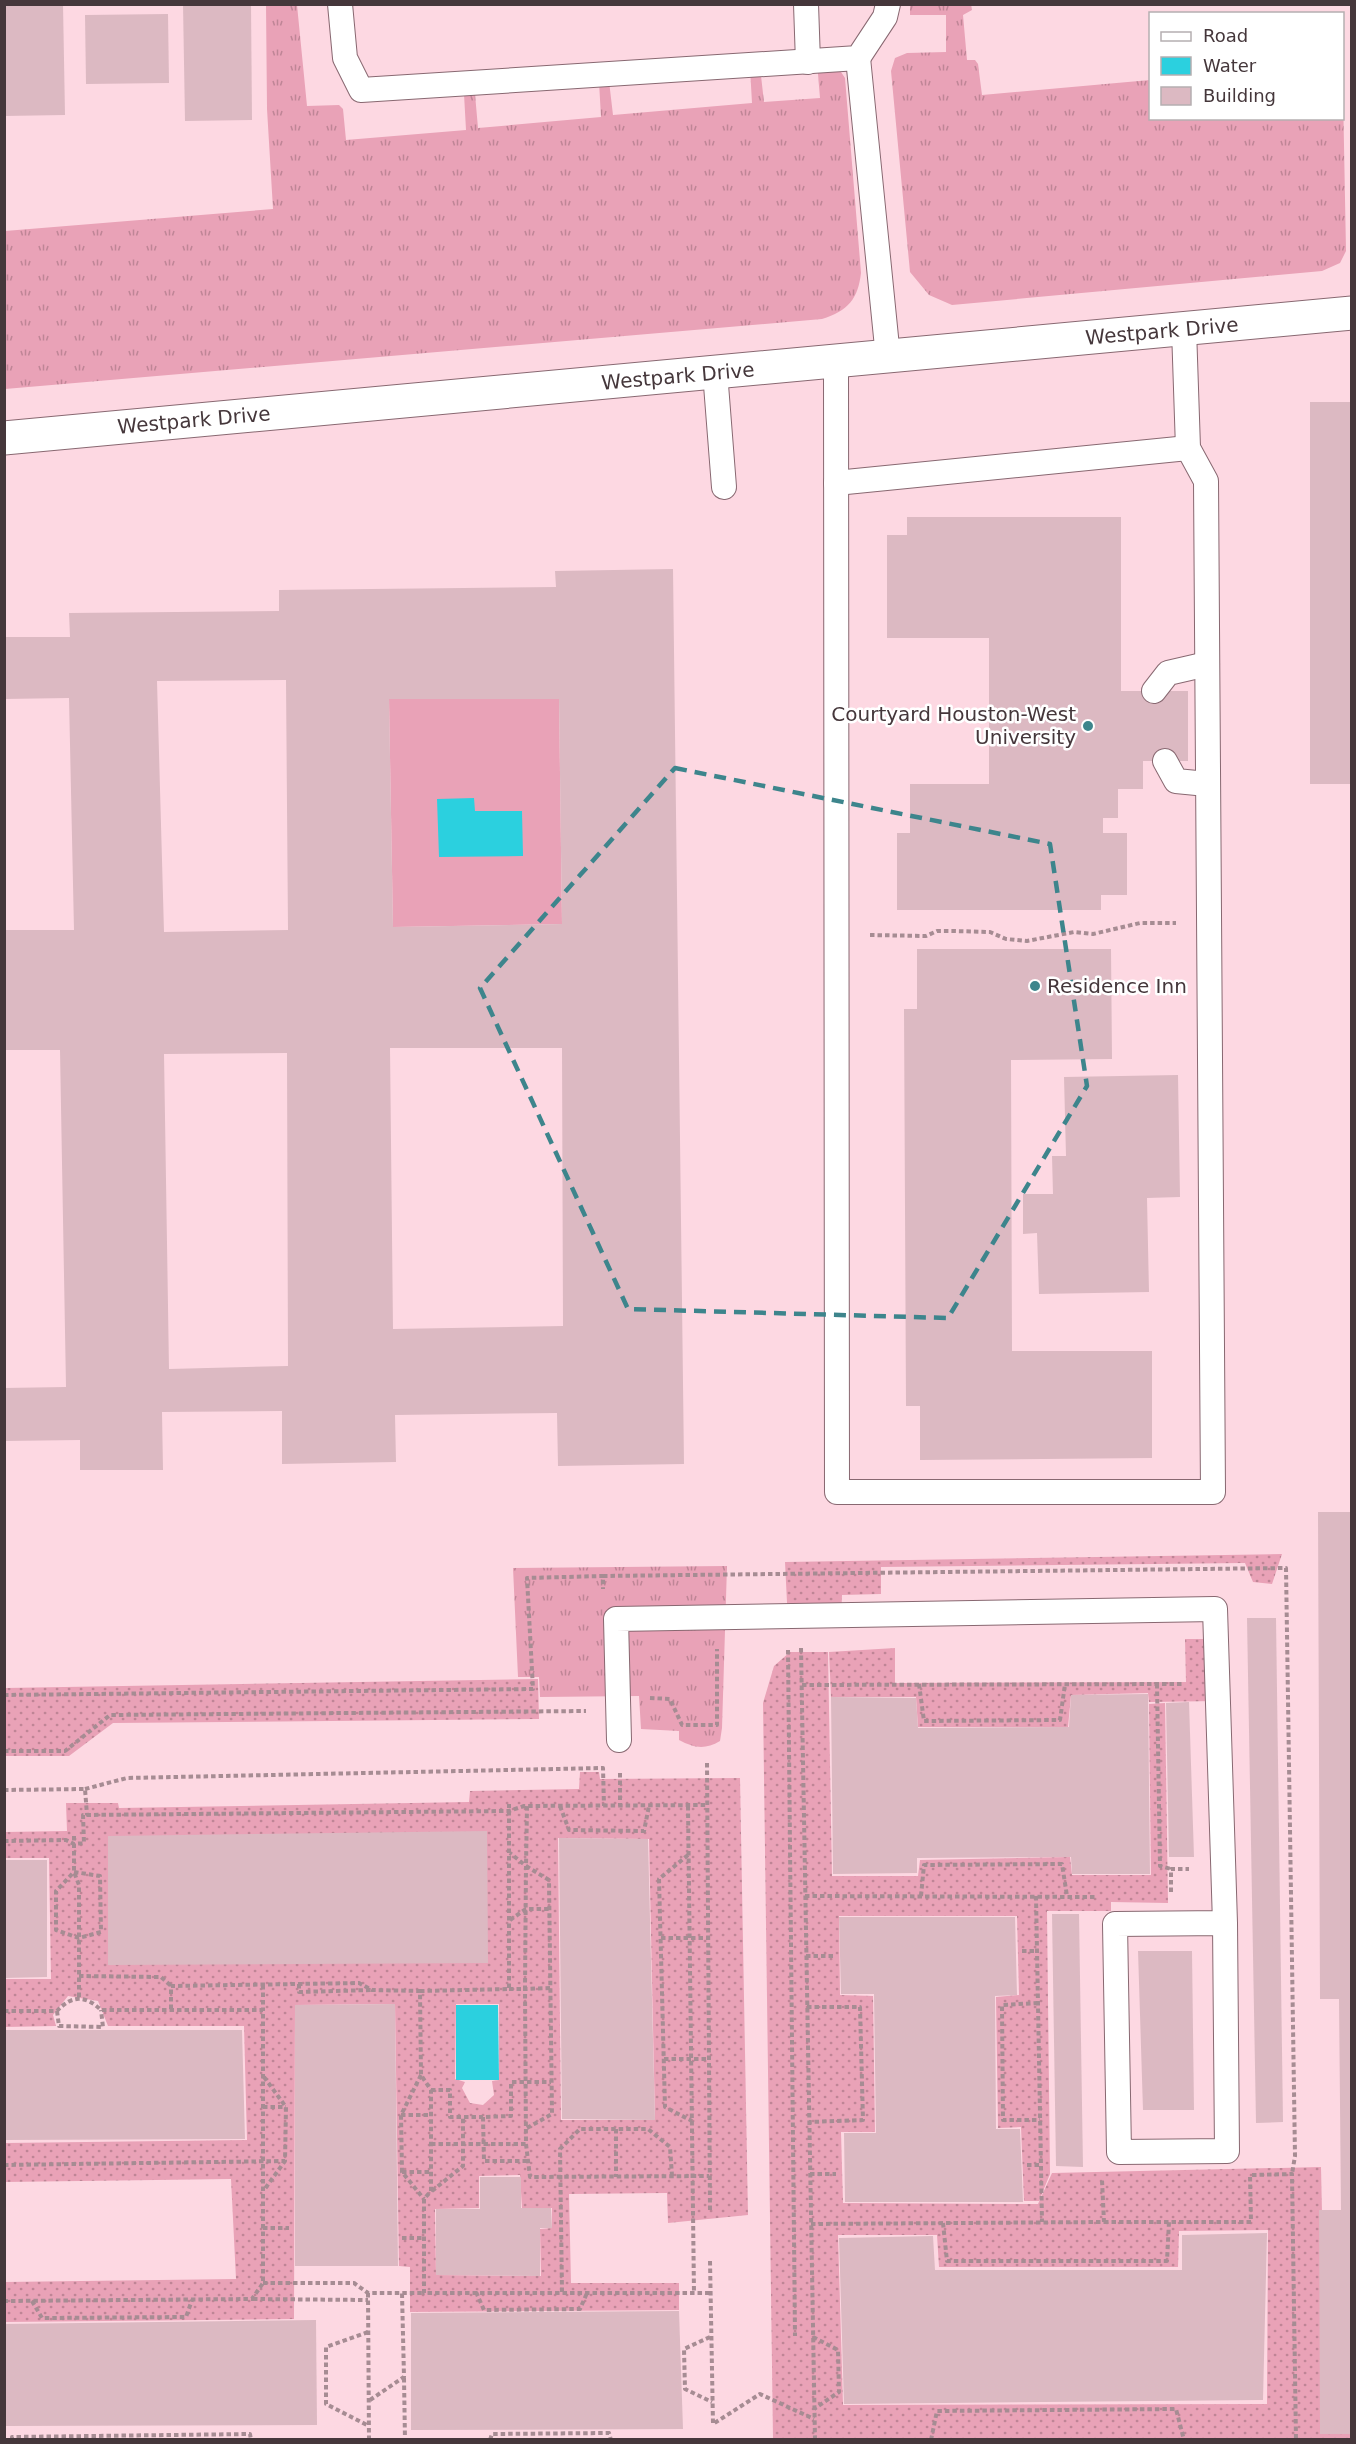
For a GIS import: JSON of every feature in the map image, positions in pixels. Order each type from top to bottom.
[{"type":"main road","name":"Westpark Drive","points":[[4,438],[1352,313]]},
{"type":"lane","points":[[340,4],[345,57],[361,90],[858,57]]},
{"type":"lane","points":[[806,4],[808,62]]},
{"type":"lane","points":[[888,4],[885,17],[858,57],[888,357]]},
{"type":"lane","points":[[836,361],[837,1492],[1213,1492],[1206,481],[1188,448],[1184,329]]},
{"type":"lane","points":[[715,372],[724,487]]},
{"type":"lane","points":[[836,483],[1188,448]]},
{"type":"lane","points":[[1154,691],[1168,673],[1207,664]]},
{"type":"lane","points":[[1165,761],[1176,781],[1208,784]]},
{"type":"lane","points":[[619,1740],[616,1619],[801,1619],[1215,1610],[1225,1923],[1227,2151],[1119,2152],[1115,1923],[1225,1923]]},
{"type":"path","points":[[836,935],[926,936],[938,931],[990,932],[1006,939],[1027,941],[1074,932],[1093,934],[1140,923],[1209,923]]},
{"type":"path","points":[[4,1695],[533,1689],[527,1578],[1286,1568],[1295,2157],[1292,2174],[1296,2439]]},
{"type":"path","points":[[603,1576],[603,1593]]},
{"type":"path","points":[[795,2336],[788,1623],[801,1619],[815,2439]]},
{"type":"path","points":[[618,1663],[635,1663],[645,1698],[670,1699],[682,1725],[717,1725],[717,1638]]},
{"type":"path","points":[[919,1684],[924,1721],[1060,1720],[1065,1684]]},
{"type":"path","points":[[1158,1684],[1160,1866],[1171,1869],[1194,1869]]},
{"type":"path","points":[[802,1685],[1189,1684]]},
{"type":"path","points":[[4,1751],[65,1751],[110,1715],[594,1711]]},
{"type":"path","points":[[707,1763],[710,2211]]},
{"type":"path","points":[[4,1790],[85,1789],[127,1778],[603,1768],[604,1806]]},
{"type":"path","points":[[85,1789],[87,1815]]},
{"type":"path","points":[[509,1804],[509,1989]]},
{"type":"path","points":[[4,1841],[66,1840],[74,1844],[84,1843],[83,1815],[509,1811],[527,1806],[706,1805]]},
{"type":"path","points":[[527,1806],[526,2144],[530,2177],[709,2176]]},
{"type":"path","points":[[561,1806],[569,1830],[644,1831],[649,1806]]},
{"type":"path","points":[[688,1806],[694,2294]]},
{"type":"path","points":[[74,1836],[74,1872],[80,1885],[79,1997]]},
{"type":"path","points":[[509,1853],[549,1880],[552,2114],[526,2128]]},
{"type":"path","points":[[688,1855],[659,1879],[665,2107],[692,2121]]},
{"type":"path","points":[[921,1896],[924,1865],[1050,1864],[1062,1864],[1067,1896]]},
{"type":"path","points":[[1160,1896],[1171,1896],[1171,1869]]},
{"type":"path","points":[[74,1872],[100,1876],[101,1932],[79,1938],[56,1930],[56,1892],[74,1872]]},
{"type":"path","points":[[806,1896],[1106,1897]]},
{"type":"path","points":[[1036,1896],[1042,2222]]},
{"type":"path","points":[[509,1920],[526,1909],[549,1909]]},
{"type":"path","points":[[661,1938],[707,1938]]},
{"type":"path","points":[[1022,1951],[1037,1951]]},
{"type":"path","points":[[806,1956],[833,1956]]},
{"type":"path","points":[[79,1976],[161,1977],[171,1986],[359,1983],[372,1990]]},
{"type":"path","points":[[299,1984],[299,1992],[550,1988]]},
{"type":"path","points":[[252,2299],[263,2283],[263,1985]]},
{"type":"path","points":[[171,1986],[171,2009]]},
{"type":"path","points":[[420,1991],[421,2075],[400,2115],[402,2172],[424,2199],[424,2293]]},
{"type":"path","points":[[4,2011],[57,2011],[66,2001],[79,1997],[93,2002],[101,2010],[103,2027],[59,2026],[57,2011]]},
{"type":"path","points":[[1038,2003],[1002,2005],[1004,2120],[1040,2120]]},
{"type":"path","points":[[807,2007],[860,2007],[863,2120],[808,2122]]},
{"type":"path","points":[[101,2010],[263,2010]]},
{"type":"path","points":[[664,2059],[709,2059]]},
{"type":"path","points":[[421,2075],[431,2090],[431,2191]]},
{"type":"path","points":[[263,2077],[286,2107],[285,2161],[263,2191]]},
{"type":"path","points":[[431,2090],[450,2090],[450,2117],[511,2116],[511,2082],[551,2082]]},
{"type":"path","points":[[263,2107],[286,2107]]},
{"type":"path","points":[[400,2115],[431,2115]]},
{"type":"path","points":[[424,2199],[463,2166],[463,2117]]},
{"type":"path","points":[[483,2117],[484,2161],[527,2161]]},
{"type":"path","points":[[562,2292],[560,2149],[580,2128],[648,2128],[670,2147],[672,2176]]},
{"type":"path","points":[[616,2128],[616,2177]]},
{"type":"path","points":[[431,2144],[526,2144]]},
{"type":"path","points":[[4,2165],[285,2161]]},
{"type":"path","points":[[1027,2165],[1041,2165]]},
{"type":"path","points":[[402,2172],[431,2172]]},
{"type":"path","points":[[810,2174],[836,2174]]},
{"type":"path","points":[[1243,2175],[1292,2174]]},
{"type":"path","points":[[1104,2222],[1251,2222],[1250,2175]]},
{"type":"path","points":[[811,2224],[1060,2222]]},
{"type":"path","points":[[943,2223],[947,2261],[1167,2261],[1169,2222]]},
{"type":"path","points":[[263,2228],[289,2228]]},
{"type":"path","points":[[402,2238],[424,2238]]},
{"type":"path","points":[[710,2261],[713,2424],[760,2394],[814,2419]]},
{"type":"path","points":[[263,2283],[354,2283],[368,2294],[562,2292],[710,2294]]},
{"type":"path","points":[[476,2292],[484,2310],[579,2309],[587,2293]]},
{"type":"path","points":[[402,2293],[405,2439]]},
{"type":"path","points":[[368,2294],[369,2439]]},
{"type":"path","points":[[32,2301],[42,2318],[186,2317],[192,2300]]},
{"type":"path","points":[[4,2301],[368,2300]]},
{"type":"path","points":[[368,2332],[326,2347],[326,2404],[369,2426]]},
{"type":"path","points":[[813,2336],[838,2350],[839,2392],[814,2409]]},
{"type":"path","points":[[710,2337],[684,2349],[685,2390],[712,2402]]},
{"type":"path","points":[[369,2400],[404,2377]]},
{"type":"path","points":[[931,2439],[937,2411],[1176,2409],[1184,2439]]},
{"type":"path","points":[[490,2439],[492,2434],[597,2433],[609,2433],[611,2439]]},
{"type":"path","points":[[12,2439],[12,2437],[249,2434],[250,2439]]},
{"type":"highlighted area","points":[[675,768],[1050,844],[1087,1086],[948,1318],[628,1309],[480,988]]},
{"type":"green space","points":[[971,4],[972,10],[963,15],[967,60],[975,60],[978,64],[982,95],[1149,80],[1149,120],[1344,120],[1346,251],[1340,263],[1322,271],[952,305],[929,295],[910,272],[891,71],[895,58],[907,53],[946,52],[946,15],[910,15],[910,5]]},
{"type":"green space","points":[[266,5],[297,5],[307,106],[339,105],[343,109],[346,140],[466,130],[464,94],[475,94],[478,128],[601,117],[599,82],[609,81],[613,115],[752,103],[750,68],[760,67],[764,102],[820,98],[817,62],[839,69],[845,78],[861,273],[854,297],[845,308],[822,319],[5,389],[5,231],[273,209],[267,109]]},
{"type":"green space","points":[[389,699],[559,699],[562,924],[393,927]]},
{"type":"green space","points":[[1282,1554],[1272,1584],[1253,1582],[1245,1563],[881,1567],[881,1594],[842,1595],[841,1622],[788,1623],[785,1562]]},
{"type":"green space","points":[[727,1566],[720,1741],[704,1747],[695,1746],[679,1740],[679,1731],[641,1729],[639,1696],[540,1697],[539,1677],[518,1677],[513,1568]]},
{"type":"green space","points":[[1185,1639],[1215,1639],[1217,1701],[1149,1702],[1148,1693],[1071,1695],[1068,1727],[918,1727],[916,1697],[831,1697],[829,1652],[895,1648],[895,1683],[1186,1682]]},
{"type":"green space","points":[[790,1652],[828,1652],[832,1876],[918,1876],[920,1860],[1070,1857],[1072,1875],[1151,1875],[1149,1704],[1165,1703],[1168,1903],[1111,1902],[1111,1911],[1047,1911],[1050,2174],[1039,2201],[1024,2201],[1021,2127],[998,2128],[996,1997],[1019,1995],[1017,1916],[839,1916],[840,1995],[873,1996],[875,2132],[841,2132],[843,2203],[1038,2204],[1052,2173],[1321,2167],[1326,2391],[1351,2392],[1351,2439],[773,2439],[763,1703],[774,1666]],"holes":[[[1268,2230],[1267,2404],[843,2405],[838,2235],[937,2235],[939,2267],[1178,2267],[1179,2231]]]},
{"type":"green space","points":[[538,1679],[539,1719],[113,1723],[69,1756],[5,1756],[5,1688]]},
{"type":"green space","points":[[580,1772],[599,1772],[600,1779],[740,1778],[748,2215],[668,2223],[667,2193],[569,2194],[571,2283],[679,2283],[679,2310],[410,2312],[410,2267],[399,2266],[395,2004],[295,2005],[294,2319],[5,2322],[4,2282],[236,2279],[231,2179],[5,2182],[5,2143],[247,2140],[244,2026],[108,2026],[98,2001],[68,1996],[53,2015],[56,2026],[5,2027],[5,1979],[51,1979],[49,1858],[5,1858],[5,1832],[67,1831],[66,1803],[118,1803],[119,1808],[469,1802],[470,1791],[579,1789]],"holes":[[[558,1838],[649,1839],[655,2120],[561,2120]],[[456,2004],[499,2004],[499,2080],[492,2081],[494,2095],[483,2105],[470,2103],[462,2088],[465,2082],[455,2079]],[[520,2175],[522,2208],[552,2208],[552,2228],[540,2229],[541,2276],[436,2275],[435,2209],[479,2208],[479,2176]]]},
{"type":"water","points":[[474,798],[475,811],[522,811],[523,856],[439,857],[437,799]]},
{"type":"water","points":[[456,2005],[498,2005],[499,2080],[456,2080]]},
{"type":"building","points":[[4,4],[63,4],[65,115],[4,116]]},
{"type":"building","points":[[183,4],[251,4],[252,120],[185,121]]},
{"type":"building","points":[[168,14],[169,83],[86,84],[85,15]]},
{"type":"building","points":[[1310,402],[1352,402],[1352,784],[1310,784]]},
{"type":"building","name":"Courtyard Houston-West University","points":[[907,517],[1121,517],[1121,691],[1188,691],[1188,761],[1143,761],[1143,789],[1118,789],[1118,818],[1103,818],[1103,833],[1127,833],[1127,895],[1101,895],[1101,910],[897,910],[897,833],[910,833],[910,784],[989,784],[989,638],[887,638],[887,535],[907,535]]},
{"type":"building","points":[[673,569],[684,1464],[558,1466],[557,1413],[395,1415],[396,1462],[282,1464],[282,1411],[162,1412],[163,1470],[80,1470],[80,1440],[4,1441],[4,1388],[66,1387],[60,1050],[4,1050],[4,930],[74,930],[69,698],[4,699],[4,637],[70,637],[69,613],[279,611],[279,590],[556,587],[555,571]],"holes":[[[286,680],[288,930],[164,932],[157,681]],[[389,699],[559,699],[562,924],[393,927]],[[390,1048],[562,1048],[563,1326],[393,1329]],[[287,1053],[288,1366],[169,1369],[164,1054]]]},
{"type":"building","points":[[917,949],[1111,949],[1112,1059],[1011,1060],[1012,1351],[1152,1351],[1152,1458],[920,1460],[920,1406],[906,1406],[904,1009],[917,1009]]},
{"type":"building","points":[[1178,1075],[1180,1197],[1147,1198],[1149,1292],[1039,1294],[1037,1233],[1023,1234],[1023,1194],[1053,1194],[1052,1156],[1066,1156],[1064,1077]]},
{"type":"building","points":[[1318,1512],[1352,1512],[1352,2434],[1320,2434],[1319,2210],[1341,2210],[1339,1999],[1320,1999]]},
{"type":"building","points":[[1247,1618],[1276,1618],[1283,2122],[1256,2123]]},
{"type":"building","points":[[1148,1694],[1150,1874],[1072,1874],[1071,1857],[917,1858],[917,1873],[833,1874],[831,1697],[916,1698],[918,1728],[1069,1727],[1071,1695]]},
{"type":"building","points":[[1189,1702],[1194,1857],[1169,1857],[1166,1703]]},
{"type":"building","points":[[487,1831],[488,1963],[108,1965],[108,1836]]},
{"type":"building","points":[[559,1838],[648,1839],[655,2120],[562,2119]]},
{"type":"building","points":[[4,1860],[47,1860],[47,1977],[4,1978]]},
{"type":"building","points":[[1052,1914],[1079,1914],[1083,2167],[1056,2166]]},
{"type":"building","points":[[839,1917],[1015,1917],[1017,1995],[995,1996],[996,2129],[1020,2129],[1023,2202],[845,2202],[844,2133],[876,2133],[874,1994],[841,1994]]},
{"type":"building","points":[[1138,1951],[1192,1951],[1194,2110],[1143,2110]]},
{"type":"building","points":[[395,2004],[398,2266],[295,2266],[295,2005]]},
{"type":"building","points":[[4,2030],[242,2030],[245,2139],[4,2140]]},
{"type":"building","points":[[480,2177],[521,2177],[521,2208],[551,2208],[552,2228],[540,2228],[540,2276],[436,2275],[436,2209],[480,2209]]},
{"type":"building","points":[[1267,2233],[1263,2400],[844,2404],[839,2238],[933,2236],[935,2270],[1182,2270],[1182,2235]]},
{"type":"building","points":[[679,2311],[683,2429],[411,2430],[411,2313]]},
{"type":"building","points":[[316,2320],[317,2425],[4,2426],[4,2324]]},
{"type":"place","name":"Courtyard Houston-West University","points":[[1088,726]]},
{"type":"place","name":"Residence Inn","points":[[1035,986]]}]
